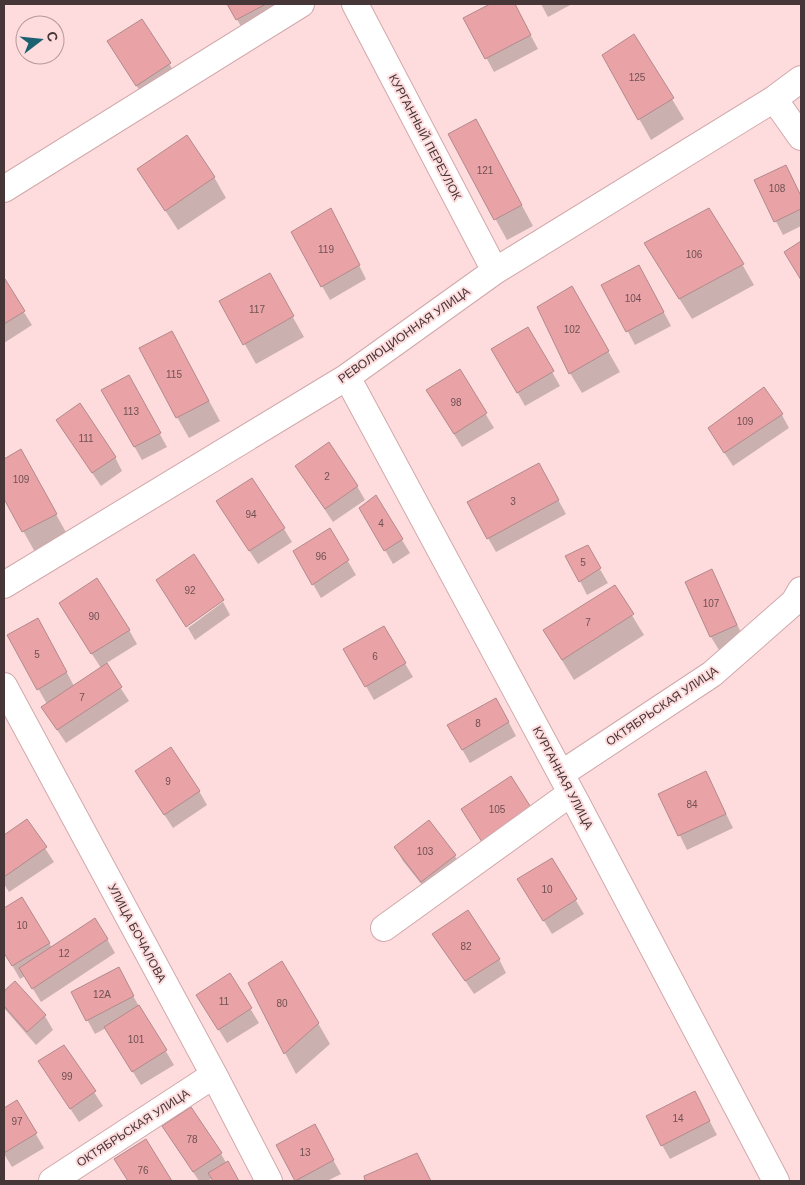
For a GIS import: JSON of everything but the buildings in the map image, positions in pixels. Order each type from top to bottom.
[{"type":"street","points":[[4,189],[301,4]]},
{"type":"street","name":"КУРГАННЫЙ ПЕРЕУЛОК","points":[[355,4],[495,271]]},
{"type":"street","name":"РЕВОЛЮЦИОННАЯ УЛИЦА","points":[[4,585],[347,377],[495,271],[774,99],[801,80]]},
{"type":"street","points":[[774,99],[801,138]]},
{"type":"street","name":"КУРГАННАЯ УЛИЦА","points":[[347,377],[566,783],[776,1181]]},
{"type":"street","name":"ОКТЯБРЬСКАЯ УЛИЦА","points":[[384,928],[566,783],[712,674],[794,602],[801,590]]},
{"type":"street","name":"УЛИЦА БОЧАЛОВА","points":[[4,686],[214,1075],[268,1181]]},
{"type":"street","name":"ОКТЯБРЬСКАЯ УЛИЦА","points":[[52,1181],[214,1075]]}]
